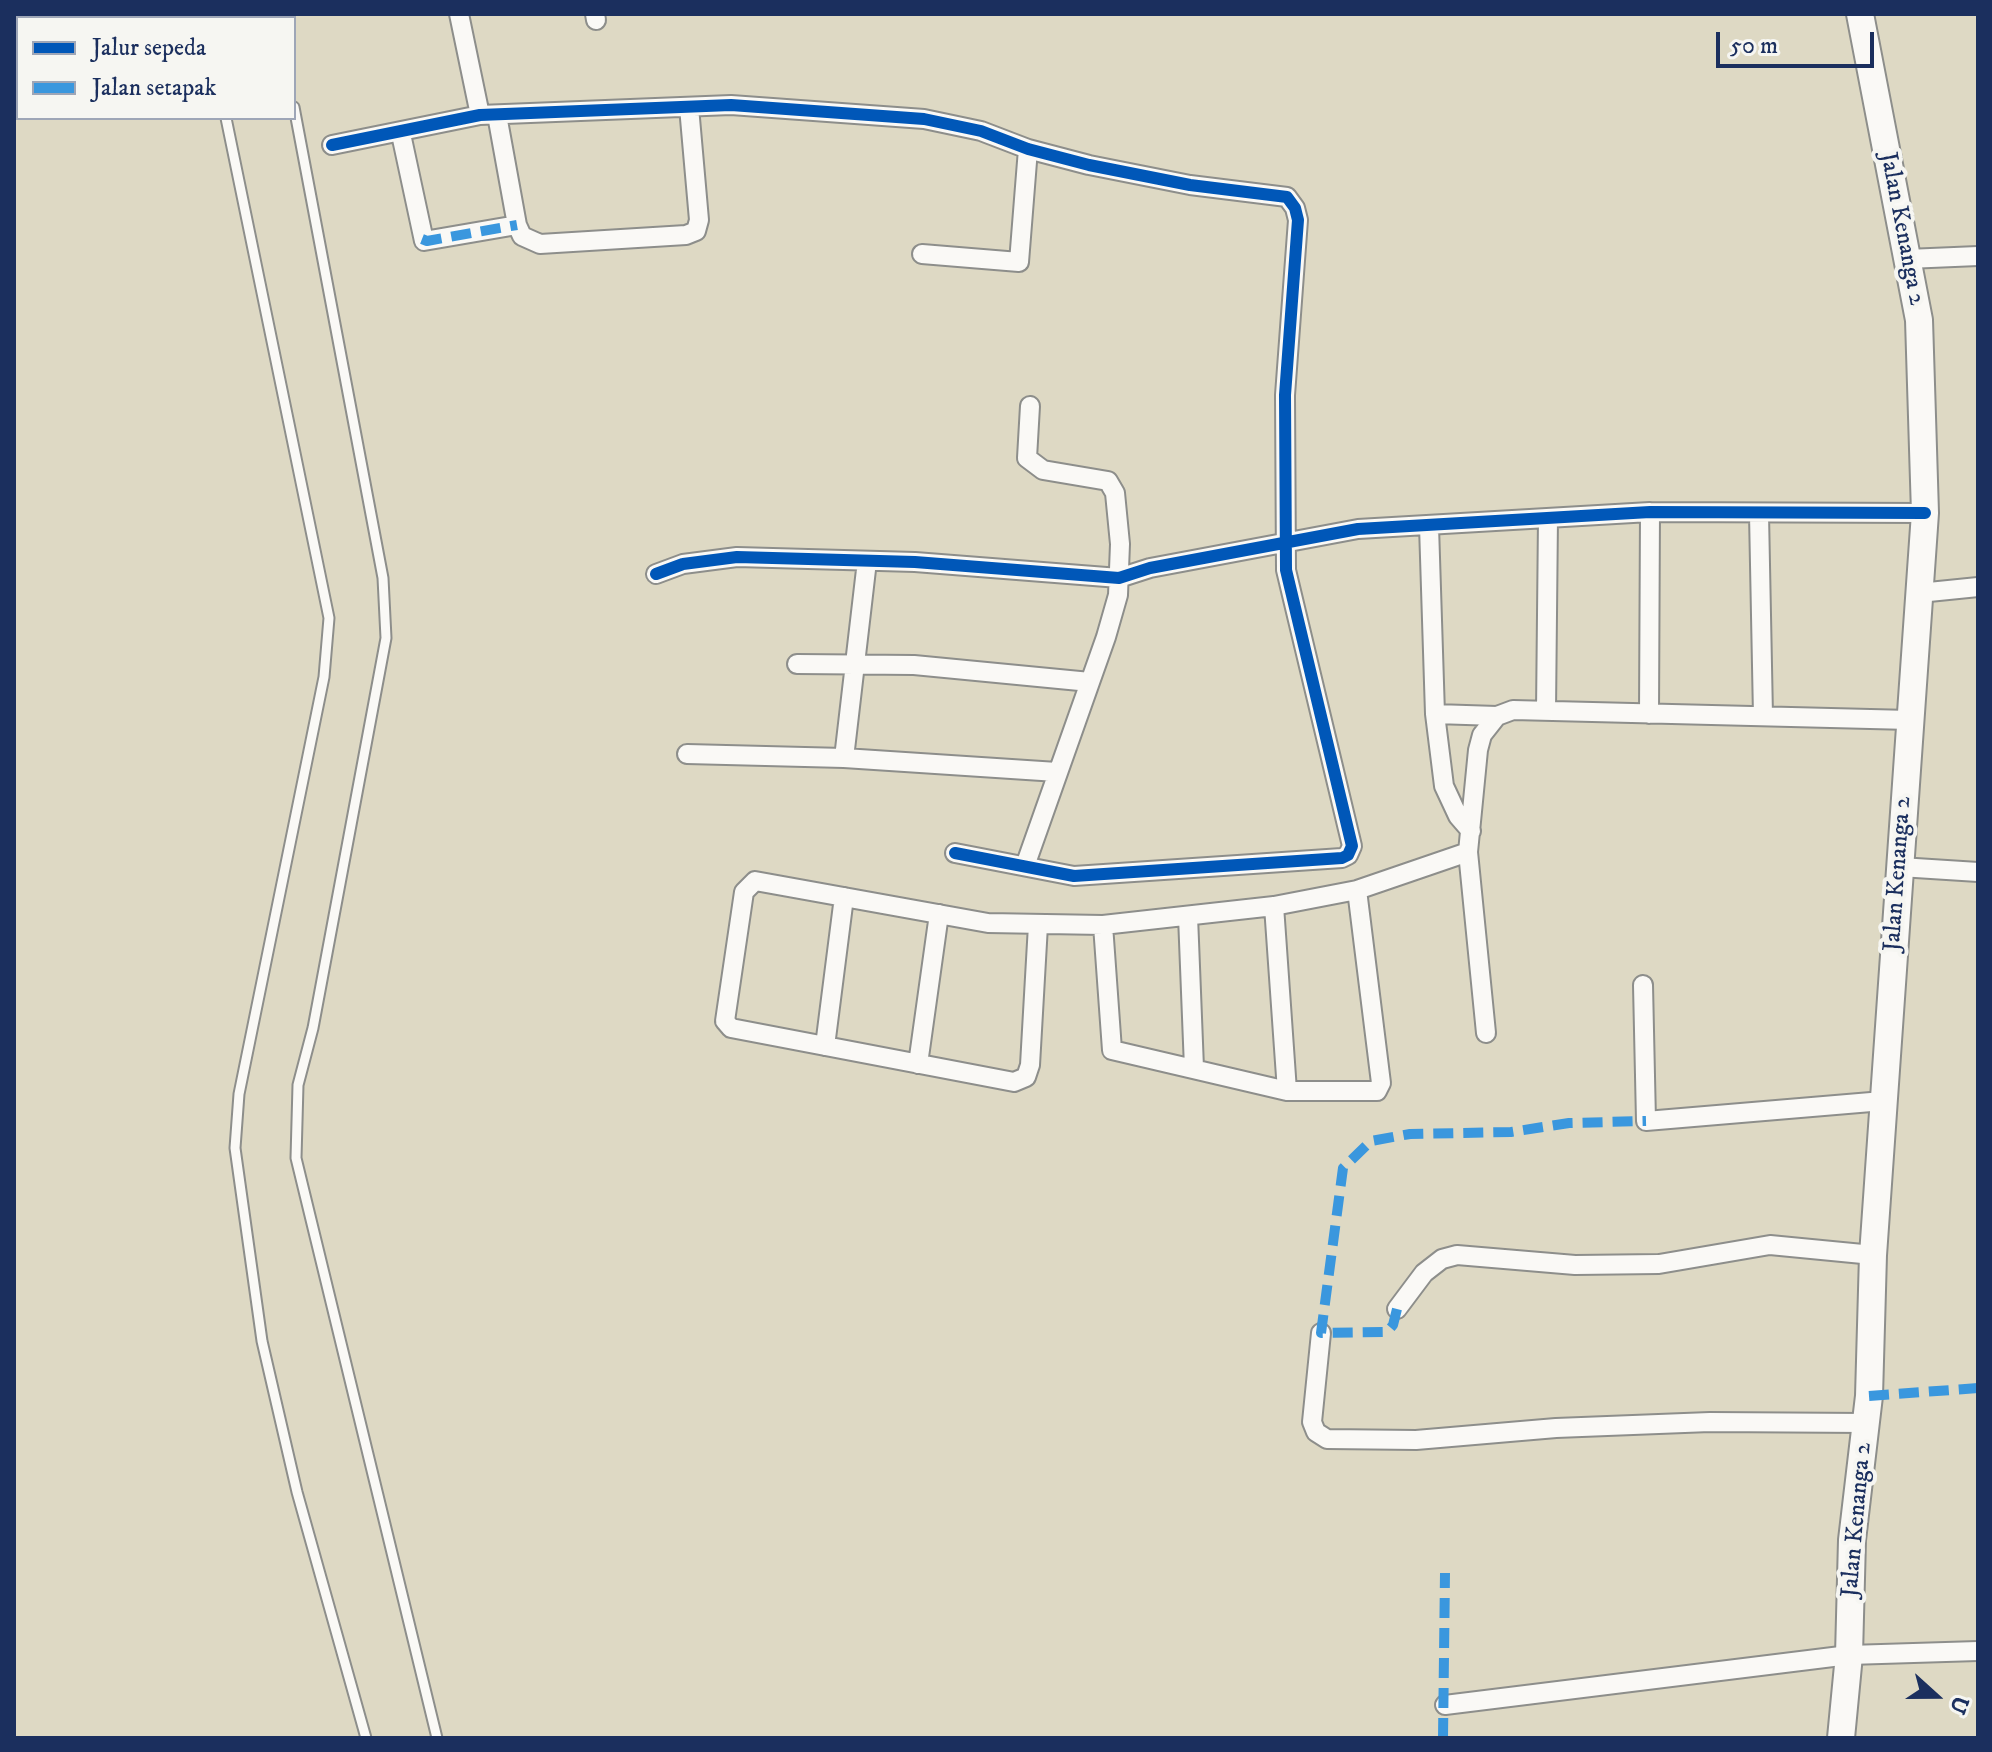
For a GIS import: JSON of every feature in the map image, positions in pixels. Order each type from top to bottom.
[{"type":"main road","name":"Jalan Kenanga 2","points":[[1841,1738],[1849,1655],[1852,1540],[1866,1423],[1873,1255],[1925,513],[1923,364],[1919,320],[1860,14]]},
{"type":"street","points":[[459,14],[517,225],[522,236],[540,244],[686,235],[696,231],[699,220],[689,107]]},
{"type":"street","points":[[332,145],[488,115],[731,105],[924,119],[981,131],[1028,149],[1190,185],[1287,197],[1295,208],[1298,220],[1285,395],[1286,570],[1352,846],[1348,855],[1342,858],[1074,876],[955,853]]},
{"type":"street","points":[[401,134],[424,241],[517,225]]},
{"type":"street","points":[[922,254],[1019,262],[1028,149]]},
{"type":"street","points":[[1907,259],[1978,256]]},
{"type":"street","points":[[1025,866],[1114,609],[1120,544],[1113,487],[1094,477],[1058,474],[1033,465],[1025,451],[1030,406]]},
{"type":"street","points":[[656,574],[683,564],[737,557],[867,561],[1119,578],[1150,568],[1358,529],[1650,512],[1925,513]]},
{"type":"street","points":[[1649,714],[1650,512]]},
{"type":"street","points":[[1759,514],[1763,716]]},
{"type":"street","points":[[1546,711],[1548,518]]},
{"type":"street","points":[[1429,526],[1435,714],[1444,786],[1458,816],[1471,831]]},
{"type":"street","points":[[844,758],[852,666],[867,561]]},
{"type":"street","points":[[1919,593],[1978,587]]},
{"type":"street","points":[[797,664],[914,665],[1090,682]]},
{"type":"street","points":[[1486,1033],[1468,852],[1478,750],[1489,723],[1497,716],[1513,710],[1910,720]]},
{"type":"street","points":[[1435,714],[1497,716]]},
{"type":"street","points":[[687,754],[844,758],[1057,772]]},
{"type":"street","points":[[1038,925],[1030,1065],[1026,1077],[1014,1082],[731,1028],[725,1021],[748,885],[755,881],[988,923],[1103,925],[1274,906],[1357,890],[1468,852]]},
{"type":"street","points":[[1900,867],[1978,872]]},
{"type":"street","points":[[1103,925],[1112,1050],[1287,1091],[1377,1091],[1380,1088],[1357,890]]},
{"type":"street","points":[[825,1046],[844,897]]},
{"type":"street","points":[[1274,906],[1287,1091]]},
{"type":"street","points":[[918,1064],[939,914]]},
{"type":"street","points":[[1188,916],[1194,1068]]},
{"type":"street","points":[[1643,985],[1646,1121],[1883,1101]]},
{"type":"street","points":[[1397,1309],[1424,1273],[1442,1259],[1457,1255],[1575,1265],[1659,1264],[1770,1245],[1873,1255]]},
{"type":"street","points":[[1321,1333],[1312,1422],[1316,1432],[1327,1439],[1416,1440],[1556,1428],[1710,1422],[1866,1423]]},
{"type":"street","points":[[1445,1705],[1849,1655],[1978,1651]]},
{"type":"lane","points":[[296,118],[383,578],[386,638],[313,1028],[298,1085],[296,1158],[437,1738]]},
{"type":"lane","points":[[226,120],[329,618],[324,677],[239,1094],[235,1148],[262,1341],[297,1492],[366,1738]]},
{"type":"marked path","points":[[422,239],[427,241],[517,225]]},
{"type":"marked path","points":[[1397,1309],[1393,1325],[1387,1332],[1321,1333],[1343,1168],[1371,1141],[1410,1134],[1511,1132],[1569,1123],[1646,1121]]},
{"type":"marked path","points":[[1869,1396],[1978,1388]]},
{"type":"marked path","points":[[1443,1738],[1445,1573]]},
{"type":"cycle path","points":[[332,145],[480,115],[731,105],[924,119],[981,131],[1028,149],[1089,165],[1190,185],[1287,197],[1295,208],[1298,220],[1285,395],[1286,570],[1352,846],[1348,855],[1342,858],[1074,876],[955,853]]},
{"type":"cycle path","points":[[656,574],[683,564],[737,557],[915,562],[1119,578],[1150,568],[1358,529],[1650,512],[1925,513]]}]
